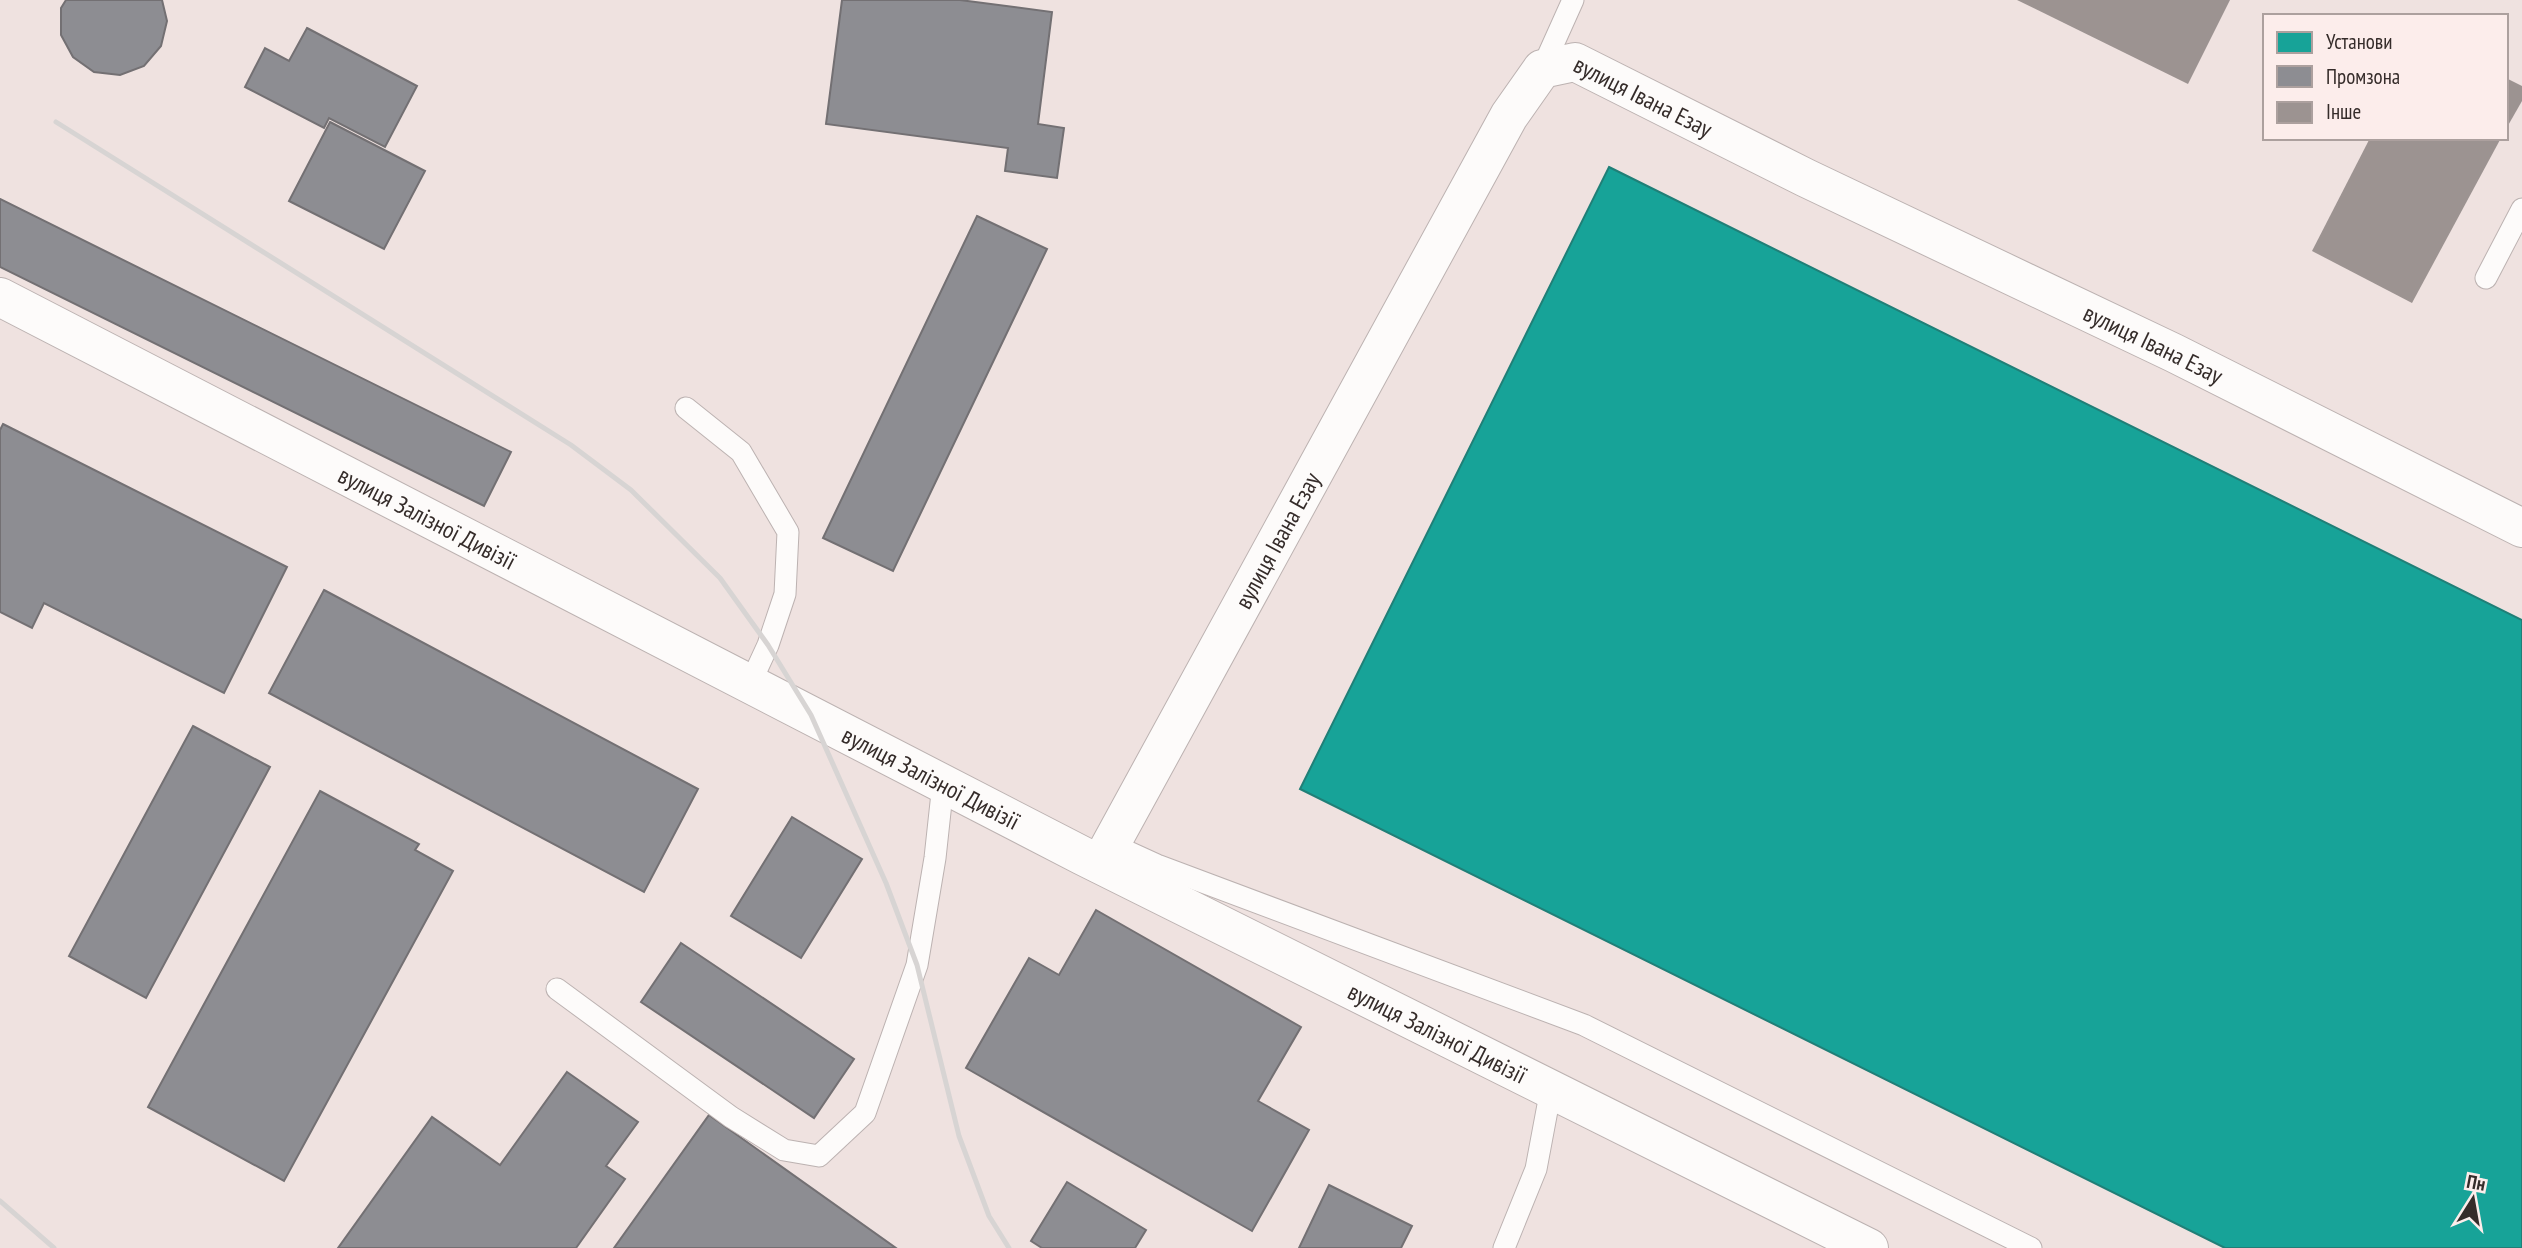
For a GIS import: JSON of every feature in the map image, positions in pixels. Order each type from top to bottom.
[{"type":"street","name":"вулиця Івана Езау","points":[[1106,854],[1509,116],[1542,69],[1575,62],[1805,178],[2174,353],[2522,528]]},
{"type":"street","name":"вулиця Залізної Дивізії","points":[[0,297],[943,784],[1106,854],[1551,1089],[1870,1248]]},
{"type":"lane","points":[[1542,69],[1573,0]]},
{"type":"lane","points":[[2486,278],[2522,209]]},
{"type":"lane","points":[[687,408],[741,452],[788,532],[785,594],[768,645],[750,684]]},
{"type":"lane","points":[[557,989],[731,1117],[784,1150],[819,1156],[865,1113],[917,965],[935,858],[943,784]]},
{"type":"lane","points":[[1106,854],[1157,866],[1584,1025],[2031,1248]]},
{"type":"lane","points":[[1504,1248],[1536,1169],[1551,1089]]},
{"type":"building: Установи","points":[[1609,167],[2522,620],[2522,1248],[2225,1248],[1300,789]]},
{"type":"building: Промзона","points":[[66,0],[162,0],[167,21],[161,46],[144,66],[120,75],[94,72],[73,57],[61,35],[61,8]]},
{"type":"building: Промзона","points":[[842,0],[960,0],[1052,12],[1038,124],[1064,128],[1057,178],[1005,171],[1008,148],[826,124]]},
{"type":"building: Промзона","points":[[307,28],[417,86],[385,147],[329,118],[324,128],[245,87],[265,48],[289,61]]},
{"type":"building: Промзона","points":[[330,122],[425,171],[384,249],[289,201]]},
{"type":"building: Промзона","points":[[0,199],[511,452],[484,506],[0,267]]},
{"type":"building: Промзона","points":[[977,216],[1047,249],[893,571],[823,538]]},
{"type":"building: Промзона","points":[[3,424],[287,567],[224,693],[44,603],[32,628],[0,612],[0,430]]},
{"type":"building: Промзона","points":[[324,590],[698,789],[644,892],[269,693]]},
{"type":"building: Промзона","points":[[193,726],[270,767],[146,998],[69,956]]},
{"type":"building: Промзона","points":[[320,791],[419,844],[415,850],[453,871],[284,1181],[148,1107]]},
{"type":"building: Промзона","points":[[792,817],[862,859],[801,958],[731,916]]},
{"type":"building: Промзона","points":[[1096,910],[1301,1027],[1258,1101],[1309,1130],[1252,1231],[966,1068],[1029,958],[1059,975]]},
{"type":"building: Промзона","points":[[681,943],[854,1059],[814,1118],[641,1002]]},
{"type":"building: Промзона","points":[[567,1072],[638,1122],[606,1166],[625,1179],[576,1248],[338,1248],[432,1117],[500,1165]]},
{"type":"building: Промзона","points":[[709,1115],[896,1248],[614,1248]]},
{"type":"building: Промзона","points":[[1067,1182],[1146,1230],[1135,1248],[1042,1248],[1031,1241]]},
{"type":"building: Промзона","points":[[1329,1185],[1412,1226],[1401,1248],[1299,1248]]},
{"type":"building: Інше","points":[[2017,0],[2230,0],[2188,84]]},
{"type":"building: Інше","points":[[2508,79],[2522,86],[2522,101],[2508,126]]},
{"type":"building: Інше","points":[[2369,140],[2500,140],[2412,303],[2312,251]]},
{"type":"railway","points":[[56,122],[571,445],[631,490],[720,578],[768,645],[811,715],[886,883],[917,965],[959,1136],[989,1216],[1009,1248]]},
{"type":"railway","points":[[0,1201],[54,1248]]}]
